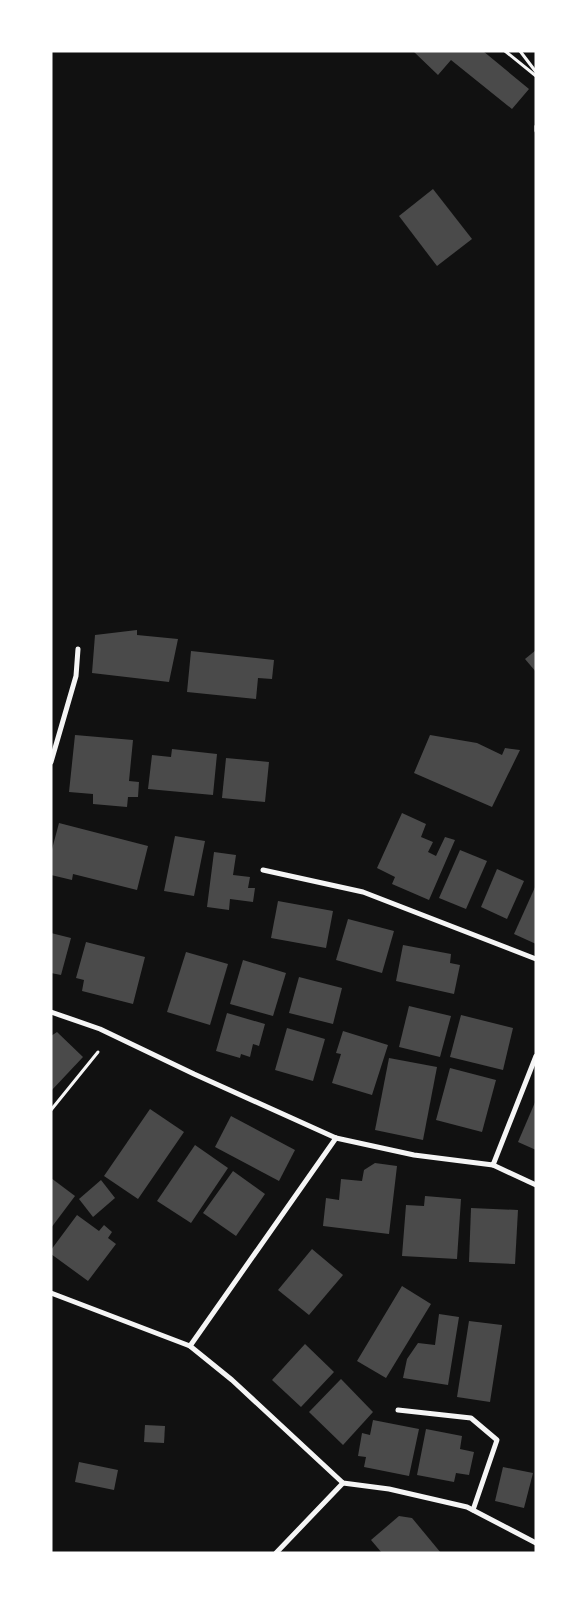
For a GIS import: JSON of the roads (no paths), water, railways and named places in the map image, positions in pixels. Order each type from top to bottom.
[{"type":"street","points":[[51,762],[76,676],[78,649]]},
{"type":"street","points":[[263,870],[363,892],[536,959]]},
{"type":"street","points":[[51,1012],[112,1035],[336,1138],[414,1155],[492,1165],[536,1185]]},
{"type":"street","points":[[492,1165],[536,1056]]},
{"type":"street","points":[[190,1346],[336,1138]]},
{"type":"street","points":[[51,1293],[190,1346],[232,1380],[343,1483],[389,1489],[473,1510],[536,1543]]},
{"type":"street","points":[[398,1410],[471,1418],[497,1440],[473,1510]]},
{"type":"street","points":[[276,1553],[343,1483]]}]
